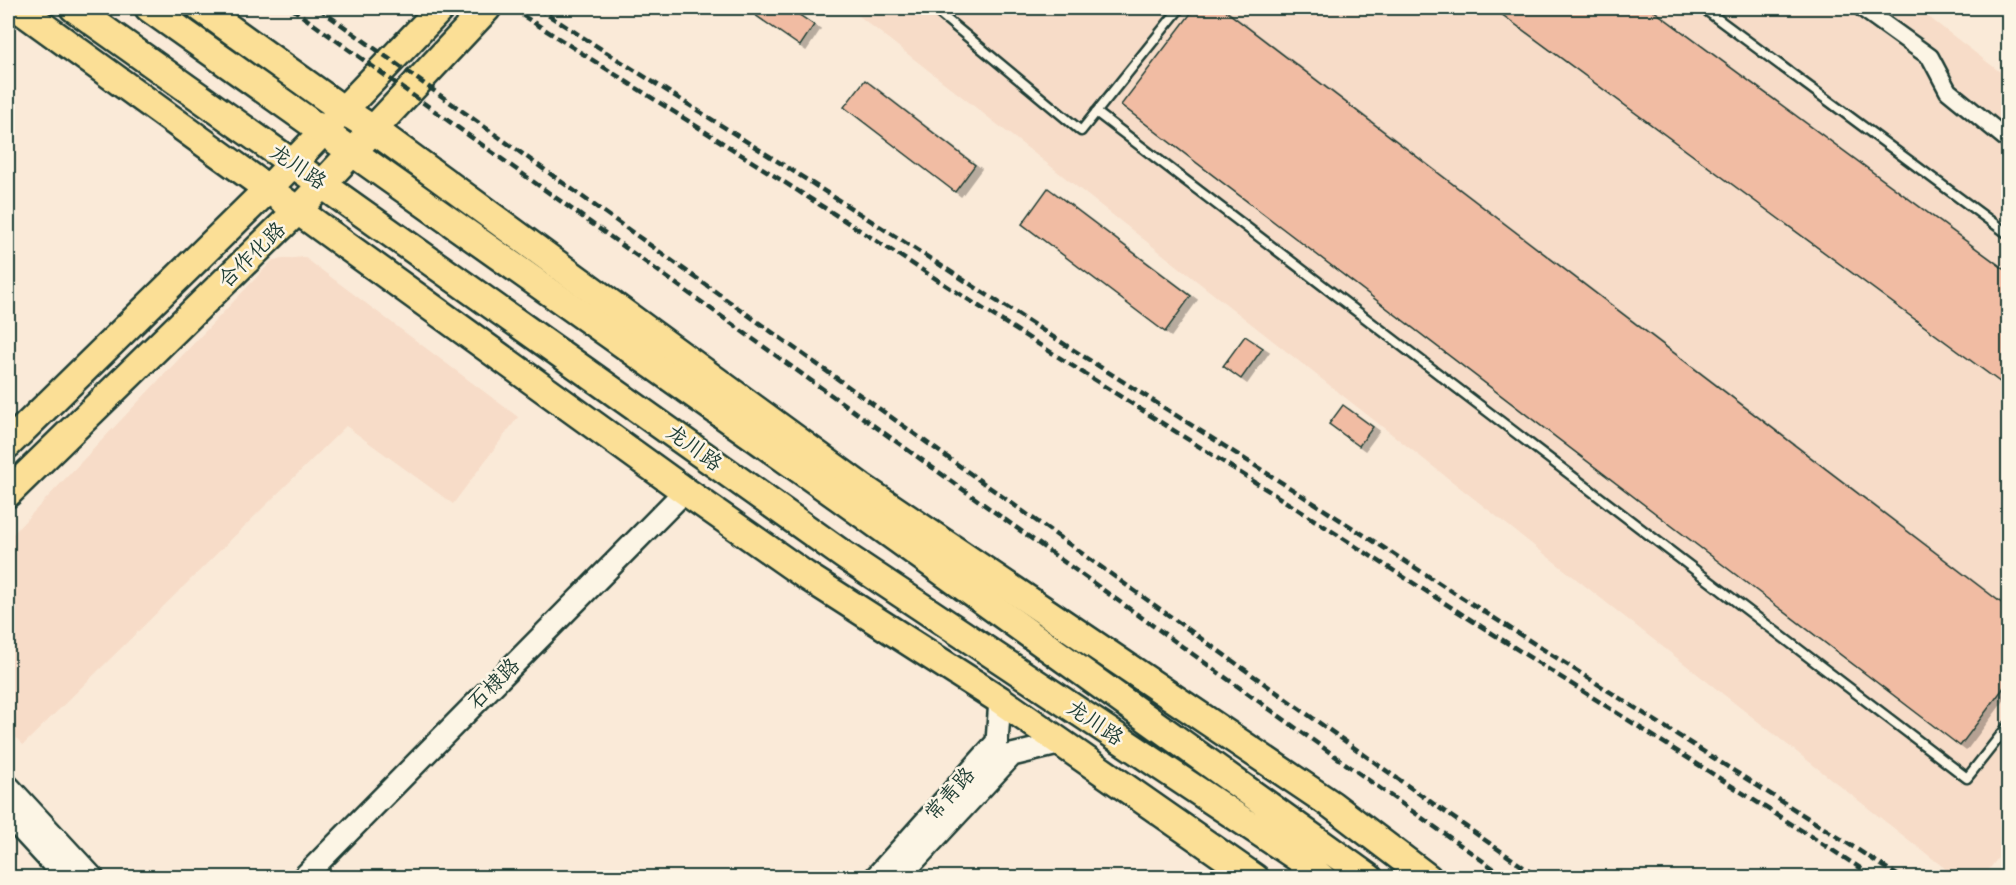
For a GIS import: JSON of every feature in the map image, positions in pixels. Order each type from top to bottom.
[{"type":"main road","name":"龙川路","points":[[18,8],[689,494],[805,575],[1000,700],[1255,878]]},
{"type":"main road","name":"龙川路","points":[[74,8],[845,556],[1287,850],[1322,878]]},
{"type":"main road","name":"龙川路","points":[[149,8],[1369,878]]},
{"type":"main road","points":[[201,8],[374,130],[861,487],[1332,805],[1428,878]]},
{"type":"main road","name":"合作化路","points":[[8,444],[268,189],[441,8]]},
{"type":"main road","name":"合作化路","points":[[8,493],[297,211],[487,8]]},
{"type":"street","points":[[1862,8],[1930,57],[1948,91],[2008,140]]},
{"type":"street","name":"石棣路","points":[[303,878],[689,494]]},
{"type":"street","name":"石棣路","points":[[322,878],[689,494]]},
{"type":"street","name":"常青路","points":[[875,878],[997,742],[1000,700]]},
{"type":"street","name":"常青路","points":[[897,878],[1012,755],[1062,743]]},
{"type":"street","points":[[8,786],[93,878]]},
{"type":"street","points":[[8,815],[66,878]]},
{"type":"lane","points":[[933,8],[1081,131],[1180,8]]},
{"type":"lane","points":[[1703,8],[2008,234]]},
{"type":"lane","points":[[1096,112],[1967,778],[2008,726]]},
{"type":"shaded area","points":[[849,8],[1917,8],[2008,78],[2008,845],[1983,877],[1956,877]]},
{"type":"shaded area","points":[[304,257],[518,417],[453,504],[346,426],[23,745],[8,729],[8,539],[273,260]]},
{"type":"building","points":[[745,8],[789,8],[814,25],[800,46]]},
{"type":"building","points":[[1195,8],[1222,8],[2008,608],[2008,682],[1960,746],[1121,105]]},
{"type":"building","points":[[1493,8],[1650,8],[2008,272],[2008,388]]},
{"type":"building","points":[[865,80],[975,165],[955,192],[844,107]]},
{"type":"building","points":[[1048,188],[1191,296],[1165,332],[1022,224]]},
{"type":"building","points":[[1245,336],[1263,348],[1241,379],[1223,366]]},
{"type":"building","points":[[1343,405],[1373,427],[1359,446],[1329,424]]},
{"type":"railway","points":[[291,8],[1507,878]]},
{"type":"railway","points":[[318,8],[1539,878]]},
{"type":"railway","points":[[511,8],[1876,878]]},
{"type":"railway","points":[[537,8],[1902,878]]}]
